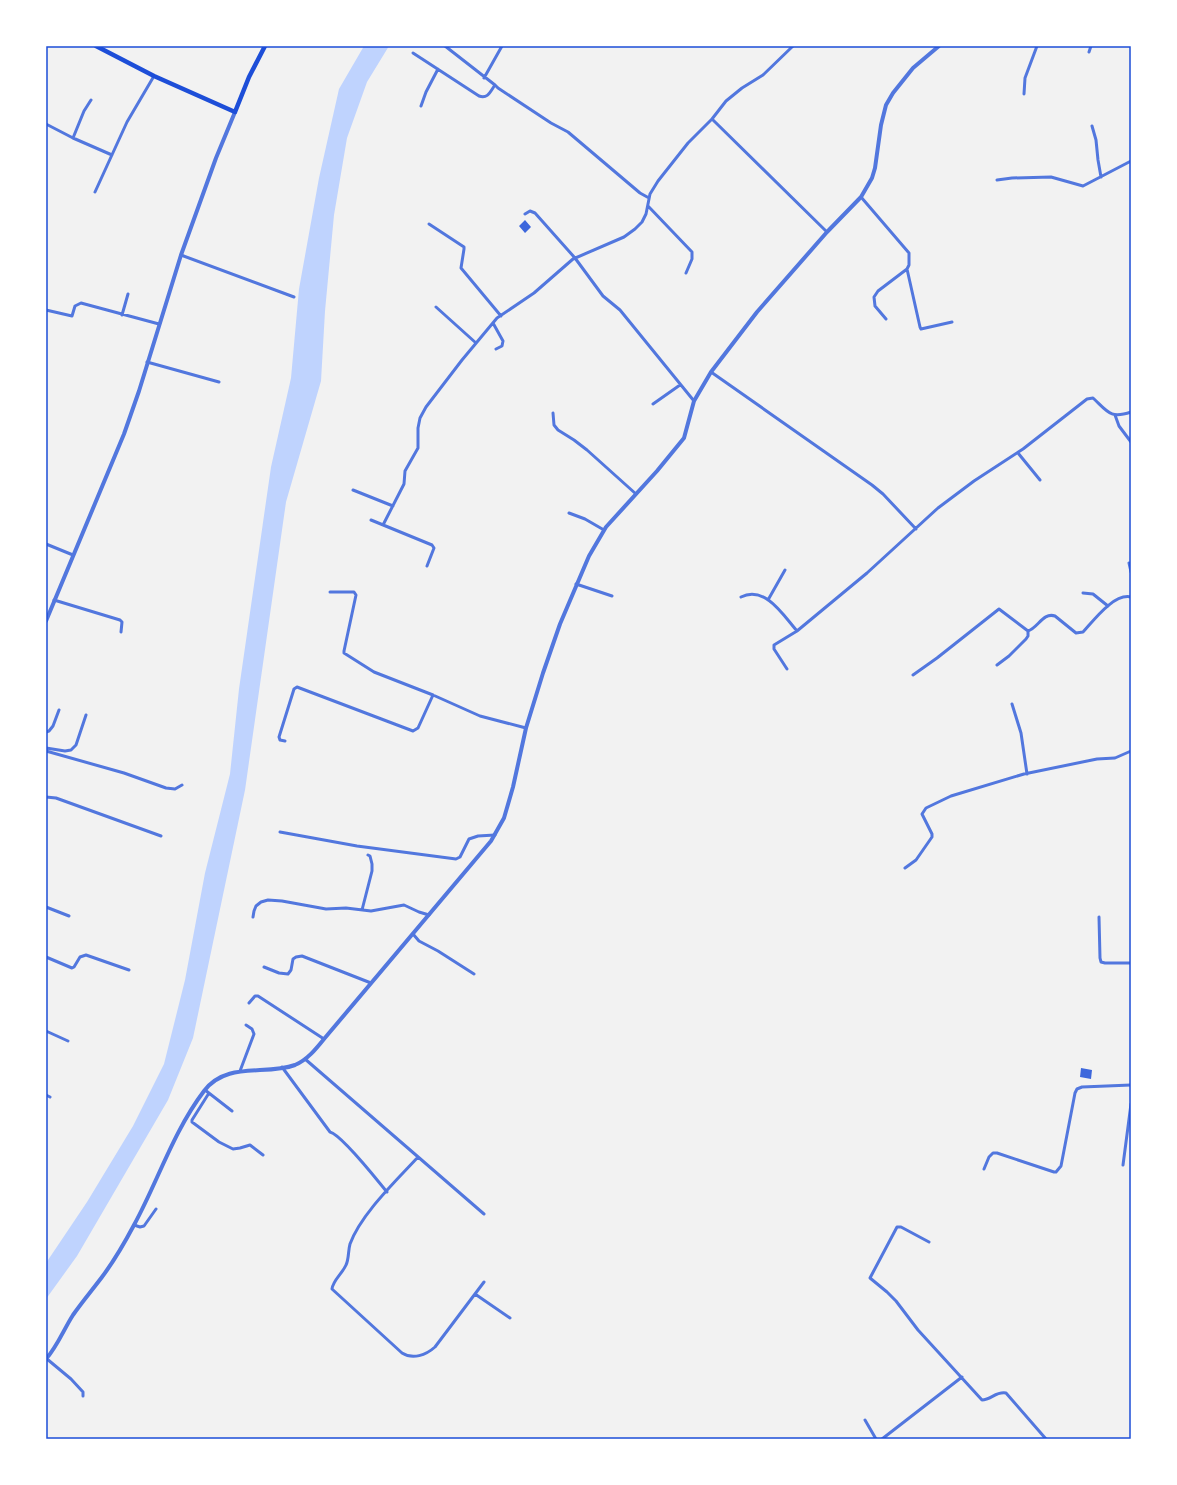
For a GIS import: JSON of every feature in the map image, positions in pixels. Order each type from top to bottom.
[{"type":"main road","points":[[96,46],[154,76],[235,112],[249,77],[265,46]]},
{"type":"street","points":[[445,46],[484,78],[551,123],[568,132],[640,193],[649,198]]},
{"type":"street","points":[[484,78],[502,46]]},
{"type":"street","points":[[383,525],[404,484],[405,471],[418,448],[418,428],[420,418],[439,389],[492,323],[534,293],[575,258],[624,237],[635,229],[642,222],[646,214],[649,198],[658,181],[688,143],[712,119],[726,102],[742,88],[763,75],[793,46]]},
{"type":"street","points":[[83,1396],[83,1392],[71,1379],[46,1359],[73,1314],[104,1275],[134,1225],[173,1141],[205,1090],[221,1078],[240,1071],[282,1068],[294,1065],[305,1059],[372,983],[495,836],[504,818],[513,787],[526,728],[553,645],[576,584],[589,556],[604,530],[684,438],[694,401],[711,372],[757,312],[827,232],[861,197],[872,178],[875,168],[881,125],[886,105],[893,93],[914,68],[938,46]]},
{"type":"street","points":[[1024,94],[1025,78],[1037,46]]},
{"type":"street","points":[[1089,52],[1091,46]]},
{"type":"street","points":[[413,53],[484,98],[495,85]]},
{"type":"street","points":[[421,106],[426,92],[438,69]]},
{"type":"street","points":[[95,192],[127,122],[154,76]]},
{"type":"street","points":[[73,138],[84,111],[91,100]]},
{"type":"street","points":[[46,621],[124,434],[181,255],[216,158],[235,112]]},
{"type":"street","points":[[712,119],[827,232]]},
{"type":"street","points":[[46,124],[73,138],[112,154]]},
{"type":"street","points":[[1092,126],[1096,140],[1101,177]]},
{"type":"street","points":[[997,180],[1051,177],[1083,186],[1131,161]]},
{"type":"street","points":[[861,197],[908,250],[909,265],[907,269],[918,321],[922,329],[952,322]]},
{"type":"street","points":[[648,206],[692,252],[692,258],[686,272]]},
{"type":"street","points":[[525,214],[530,211],[535,213],[575,258],[603,296],[620,310],[694,401]]},
{"type":"street","points":[[429,224],[464,247],[461,268],[501,316]]},
{"type":"street","points":[[181,255],[294,296]]},
{"type":"street","points":[[886,319],[875,306],[874,297],[878,291],[907,269]]},
{"type":"street","points":[[122,315],[128,294]]},
{"type":"street","points":[[46,310],[72,316],[75,306],[81,303],[159,324]]},
{"type":"street","points":[[436,306],[476,343]]},
{"type":"street","points":[[492,323],[503,341],[502,346],[496,349]]},
{"type":"street","points":[[147,362],[219,382]]},
{"type":"street","points":[[711,372],[872,485],[916,529]]},
{"type":"street","points":[[653,404],[680,385]]},
{"type":"street","points":[[787,669],[773,646],[797,631],[867,573],[938,508],[974,481],[1018,453],[1087,399],[1093,398],[1109,413],[1115,415],[1131,412]]},
{"type":"street","points":[[553,414],[554,425],[558,430],[587,450],[636,494]]},
{"type":"street","points":[[1115,415],[1119,426],[1131,442]]},
{"type":"street","points":[[1018,453],[1040,480]]},
{"type":"street","points":[[353,490],[393,506]]},
{"type":"street","points":[[569,513],[585,519],[604,530]]},
{"type":"street","points":[[371,520],[432,545],[434,548],[428,566]]},
{"type":"street","points":[[46,544],[73,554]]},
{"type":"street","points":[[1129,563],[1131,572]]},
{"type":"street","points":[[768,600],[785,570]]},
{"type":"street","points":[[576,584],[612,596]]},
{"type":"street","points":[[330,592],[350,591],[354,592],[356,595],[344,653],[374,672],[480,716],[526,728]]},
{"type":"street","points":[[1083,593],[1093,594],[1108,606]]},
{"type":"street","points":[[741,597],[752,594],[768,600],[797,631]]},
{"type":"street","points":[[1028,631],[1032,630],[1047,616],[1051,615],[1076,633],[1083,632],[1108,606],[1121,597],[1131,597]]},
{"type":"street","points":[[54,600],[120,620],[123,626],[121,632]]},
{"type":"street","points":[[913,675],[999,609],[1028,631]]},
{"type":"street","points":[[998,665],[1026,639],[1028,636],[1028,631]]},
{"type":"street","points":[[285,741],[280,740],[279,737],[296,688],[413,731],[418,728],[433,696]]},
{"type":"street","points":[[1012,704],[1021,733],[1027,774]]},
{"type":"street","points":[[46,732],[53,726],[59,710]]},
{"type":"street","points":[[46,748],[65,751],[71,750],[76,745],[86,715]]},
{"type":"street","points":[[46,751],[124,773],[166,788],[175,789],[182,785]]},
{"type":"street","points":[[905,868],[916,860],[932,837],[922,814],[926,808],[951,796],[1027,774],[1097,759],[1115,758],[1131,751]]},
{"type":"street","points":[[46,797],[56,798],[161,836]]},
{"type":"street","points":[[280,832],[357,846],[456,859],[460,857],[469,839],[478,836],[495,836]]},
{"type":"street","points":[[362,910],[372,864],[370,856],[368,855]]},
{"type":"street","points":[[253,916],[256,906],[261,902],[268,900],[326,909],[346,908],[370,911],[404,905],[415,911],[429,915]]},
{"type":"street","points":[[46,907],[69,916]]},
{"type":"street","points":[[1098,917],[1101,962],[1131,963]]},
{"type":"street","points":[[413,934],[418,941],[438,951],[474,974]]},
{"type":"street","points":[[46,957],[72,968],[83,954],[129,970]]},
{"type":"street","points":[[264,967],[279,974],[288,974],[291,970],[293,960],[296,957],[302,956],[372,983]]},
{"type":"street","points":[[249,1003],[255,996],[258,996],[324,1039]]},
{"type":"street","points":[[240,1071],[254,1034],[252,1029],[246,1025]]},
{"type":"street","points":[[46,1031],[68,1041]]},
{"type":"street","points":[[305,1059],[484,1214]]},
{"type":"street","points":[[282,1068],[330,1132],[336,1134],[387,1192]]},
{"type":"street","points":[[984,1169],[989,1156],[993,1153],[998,1153],[1056,1172],[1061,1166],[1077,1089],[1082,1087],[1131,1085]]},
{"type":"street","points":[[205,1090],[232,1111]]},
{"type":"street","points":[[209,1093],[192,1122],[225,1146],[236,1149],[250,1145],[263,1155]]},
{"type":"street","points":[[46,1095],[50,1097]]},
{"type":"street","points":[[1123,1165],[1131,1104]]},
{"type":"street","points":[[418,1157],[362,1222],[350,1245],[346,1265],[332,1285],[332,1289],[402,1352],[411,1356],[426,1354],[431,1350],[484,1282]]},
{"type":"street","points":[[134,1225],[140,1227],[144,1226],[156,1208]]},
{"type":"street","points":[[929,1242],[901,1227],[897,1227],[870,1278],[891,1297],[918,1330],[982,1400],[1002,1392],[1008,1395],[1046,1439]]},
{"type":"street","points":[[475,1294],[510,1318]]},
{"type":"street","points":[[882,1439],[962,1377]]},
{"type":"street","points":[[865,1420],[876,1439]]},
{"type":"water","points":[[364,46],[389,46],[367,82],[347,138],[334,215],[325,311],[321,381],[286,502],[245,790],[193,1038],[168,1100],[77,1256],[46,1299],[46,1263],[87,1202],[133,1126],[164,1064],[185,980],[205,873],[230,774],[239,689],[271,467],[291,378],[299,289],[319,178],[339,89]]},
{"type":"building","points":[[525,220],[531,227],[525,233],[519,226]]},
{"type":"building","points":[[1081,1068],[1092,1070],[1091,1079],[1080,1077]]}]
